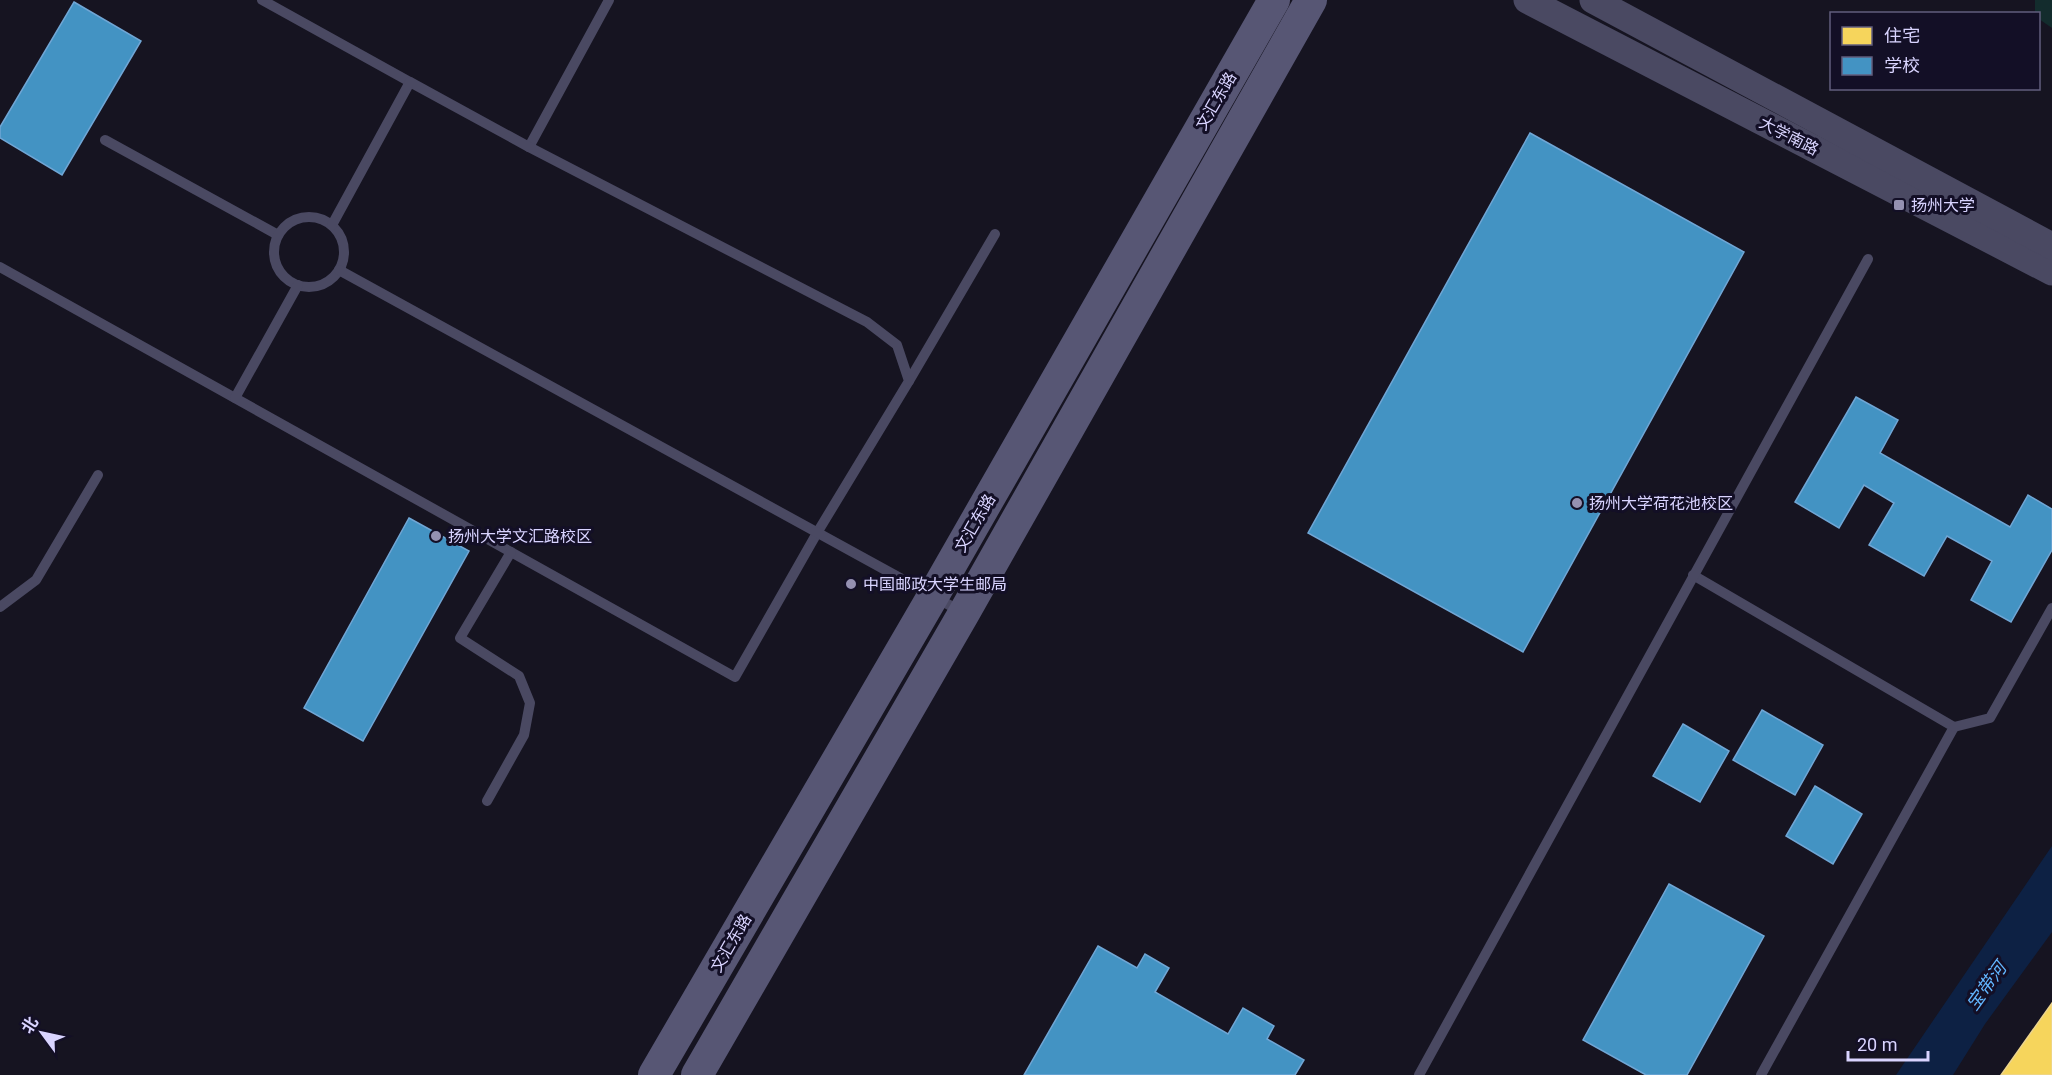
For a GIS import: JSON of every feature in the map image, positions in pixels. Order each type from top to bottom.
[{"type":"main road","name":"文汇东路","points":[[654,1075],[933,596],[1274,0]]},
{"type":"main road","name":"文汇东路","points":[[697,1075],[964,614],[1311,0]]},
{"type":"street","name":"大学南路","points":[[1527,0],[2052,272]]},
{"type":"street","name":"大学南路","points":[[1593,0],[2052,246]]},
{"type":"lane","points":[[262,0],[529,147],[867,322],[897,345],[909,381]]},
{"type":"lane","points":[[529,147],[609,0]]},
{"type":"lane","points":[[332,225],[411,82]]},
{"type":"lane","points":[[105,140],[278,235]]},
{"type":"lane","points":[[308,217],[320,219],[332,225],[339,233],[344,245],[344,257],[339,270],[322,285],[310,287],[298,285],[287,279],[279,270],[275,259],[274,247],[278,235],[296,219],[308,217]]},
{"type":"lane","points":[[0,267],[735,677],[817,533],[995,234]]},
{"type":"lane","points":[[1419,1075],[1868,259]]},
{"type":"lane","points":[[339,270],[964,614]]},
{"type":"lane","points":[[235,398],[298,285]]},
{"type":"lane","points":[[0,607],[36,580],[98,475]]},
{"type":"lane","points":[[487,801],[524,735],[530,703],[519,676],[460,638],[511,552]]},
{"type":"lane","points":[[1693,574],[1954,726],[1990,718],[2052,608]]},
{"type":"lane","points":[[1761,1075],[1954,726]]},
{"type":"green space","points":[[2035,0],[2052,0],[2052,28],[2040,20],[2040,12],[2035,12]]},
{"type":"water","name":"宝带河","points":[[2052,846],[2052,932],[1985,1024],[1953,1075],[1896,1075]]},
{"type":"building: 住宅","points":[[2052,1003],[2052,1075],[2001,1075]]},
{"type":"building: 学校","points":[[74,2],[141,41],[62,175],[0,138],[0,127]]},
{"type":"building: 学校","points":[[1530,133],[1744,252],[1523,652],[1308,533]]},
{"type":"building: 学校","points":[[1856,397],[1898,420],[1880,453],[2010,527],[2028,495],[2052,509],[2052,550],[2011,622],[1971,600],[1992,561],[1947,536],[1924,576],[1869,545],[1894,503],[1864,485],[1839,528],[1795,502]]},
{"type":"building: 学校","points":[[409,518],[469,551],[363,741],[304,708]]},
{"type":"building: 学校","points":[[1762,710],[1823,745],[1795,795],[1733,760]]},
{"type":"building: 学校","points":[[1683,724],[1729,751],[1700,802],[1653,776]]},
{"type":"building: 学校","points":[[1815,786],[1862,814],[1833,864],[1786,836]]},
{"type":"building: 学校","points":[[1669,884],[1764,936],[1687,1075],[1646,1075],[1583,1040]]},
{"type":"building: 学校","points":[[1098,946],[1137,968],[1145,954],[1169,968],[1155,992],[1228,1034],[1243,1008],[1274,1026],[1267,1039],[1304,1060],[1295,1075],[1024,1075]]},
{"type":"place","name":"扬州大学","points":[[1899,205]]},
{"type":"place","name":"扬州大学荷花池校区","points":[[1577,503]]},
{"type":"place","name":"扬州大学文汇路校区","points":[[436,536]]},
{"type":"place","name":"中国邮政大学生邮局","points":[[851,584]]}]
